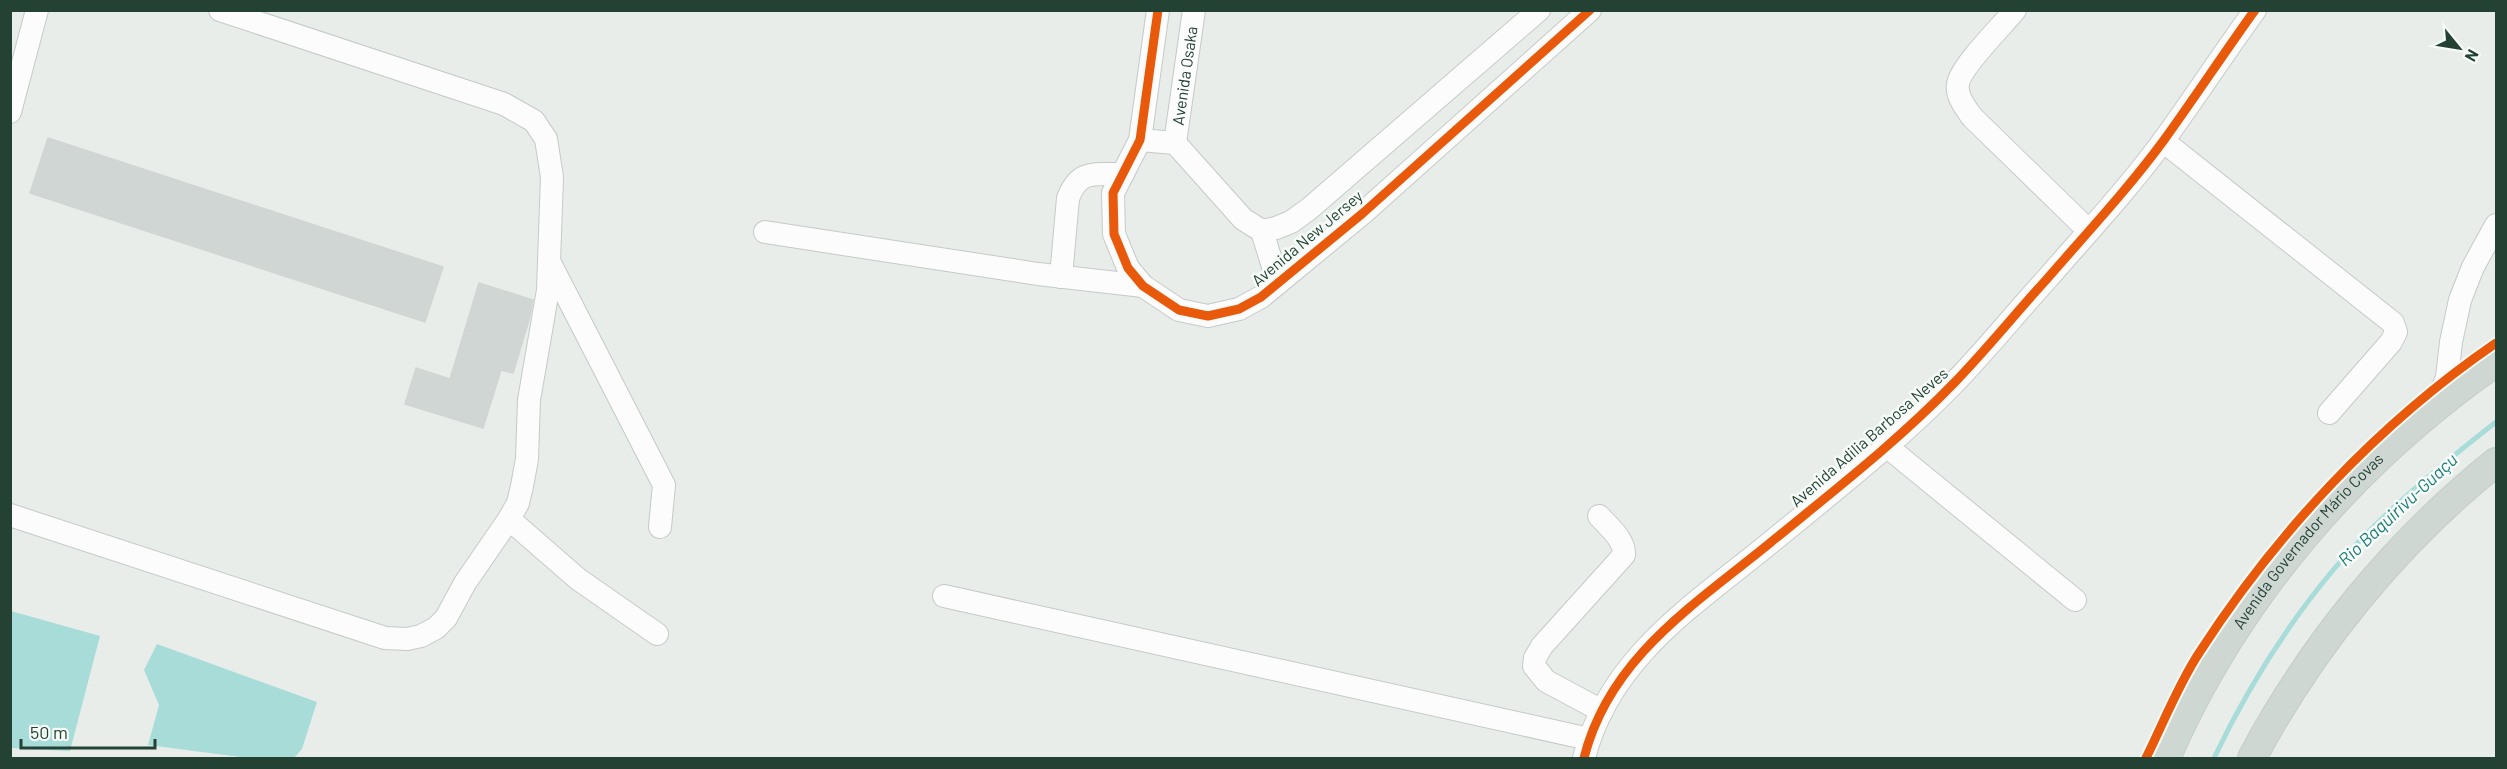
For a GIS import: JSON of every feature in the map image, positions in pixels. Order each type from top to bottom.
[{"type":"main road","name":"Avenida Governador Mário Covas","points":[[2166,759],[2194,699],[2218,657],[2272,576],[2334,502],[2389,447],[2436,407],[2496,362]]},
{"type":"main road","points":[[2252,759],[2307,667],[2369,586],[2440,511],[2496,462]]},
{"type":"street","points":[[10,112],[37,10]]},
{"type":"street","points":[[10,515],[385,638],[407,639],[436,628],[446,618],[465,584],[518,503],[524,477],[529,400],[548,290],[550,264],[552,177],[546,139],[534,121],[504,104],[220,10]]},
{"type":"street","points":[[1158,10],[1140,140],[1175,143],[1243,219],[1262,231],[1278,283]]},
{"type":"street","name":"Avenida Osaka","points":[[1175,143],[1194,10]]},
{"type":"street","name":"Avenida New Jersey","points":[[1262,231],[1284,225],[1309,209],[1539,10]]},
{"type":"street","name":"Avenida New Jersey","points":[[1140,140],[1113,193],[1114,234],[1128,268],[1143,286],[1179,310],[1208,316],[1239,309],[1261,297],[1363,213],[1590,10]]},
{"type":"street","points":[[2015,10],[1967,65],[1958,83],[1960,98],[1972,117],[2089,231]]},
{"type":"street","name":"Avenida Adilia Barbosa Neves","points":[[1587,748],[1602,711],[1621,676],[1669,625],[1886,445],[1955,382],[2089,231],[2163,141],[2255,10]]},
{"type":"street","points":[[2163,141],[2393,323],[2396,332],[2391,342],[2329,413]]},
{"type":"street","points":[[1062,276],[1068,198],[1072,188],[1078,179],[1089,175],[1123,174]]},
{"type":"street","points":[[1337,183],[1363,213]]},
{"type":"street","points":[[2436,407],[2447,376],[2460,300],[2473,267],[2496,225]]},
{"type":"street","points":[[765,232],[1143,286]]},
{"type":"street","points":[[550,264],[664,485],[660,527]]},
{"type":"street","points":[[1886,445],[2075,600]]},
{"type":"street","points":[[1599,516],[1618,538],[1624,548],[1624,555],[1542,646],[1535,658],[1534,666],[1546,681],[1602,711]]},
{"type":"street","points":[[509,519],[578,579],[657,634]]},
{"type":"street","points":[[944,596],[1587,748]]},
{"type":"water","points":[[11,611],[100,636],[70,751],[11,748]]},
{"type":"water","points":[[157,644],[317,702],[302,749],[294,758],[248,758],[148,745],[159,705],[144,670]]},
{"type":"building","points":[[48,138],[443,267],[425,322],[30,193]]},
{"type":"building","points":[[479,283],[533,300],[513,373],[501,370],[483,428],[405,404],[416,368],[450,379]]},
{"type":"waterway","name":"Rio Baquirivu-Guaçu","points":[[2214,758],[2240,708],[2283,636],[2334,569],[2371,530],[2432,473],[2496,422]]},
{"type":"cycle path","points":[[1158,10],[1140,140],[1113,193],[1114,234],[1128,268],[1143,286],[1179,310],[1208,316],[1239,309],[1261,297],[1363,213],[1590,10]]},
{"type":"cycle path","points":[[1584,758],[1596,723],[1613,691],[1634,662],[1684,612],[1864,466],[1954,383],[2136,176],[2255,10]]},
{"type":"cycle path","points":[[2146,758],[2191,665],[2229,608],[2296,523],[2371,445],[2411,409],[2496,343]]}]
